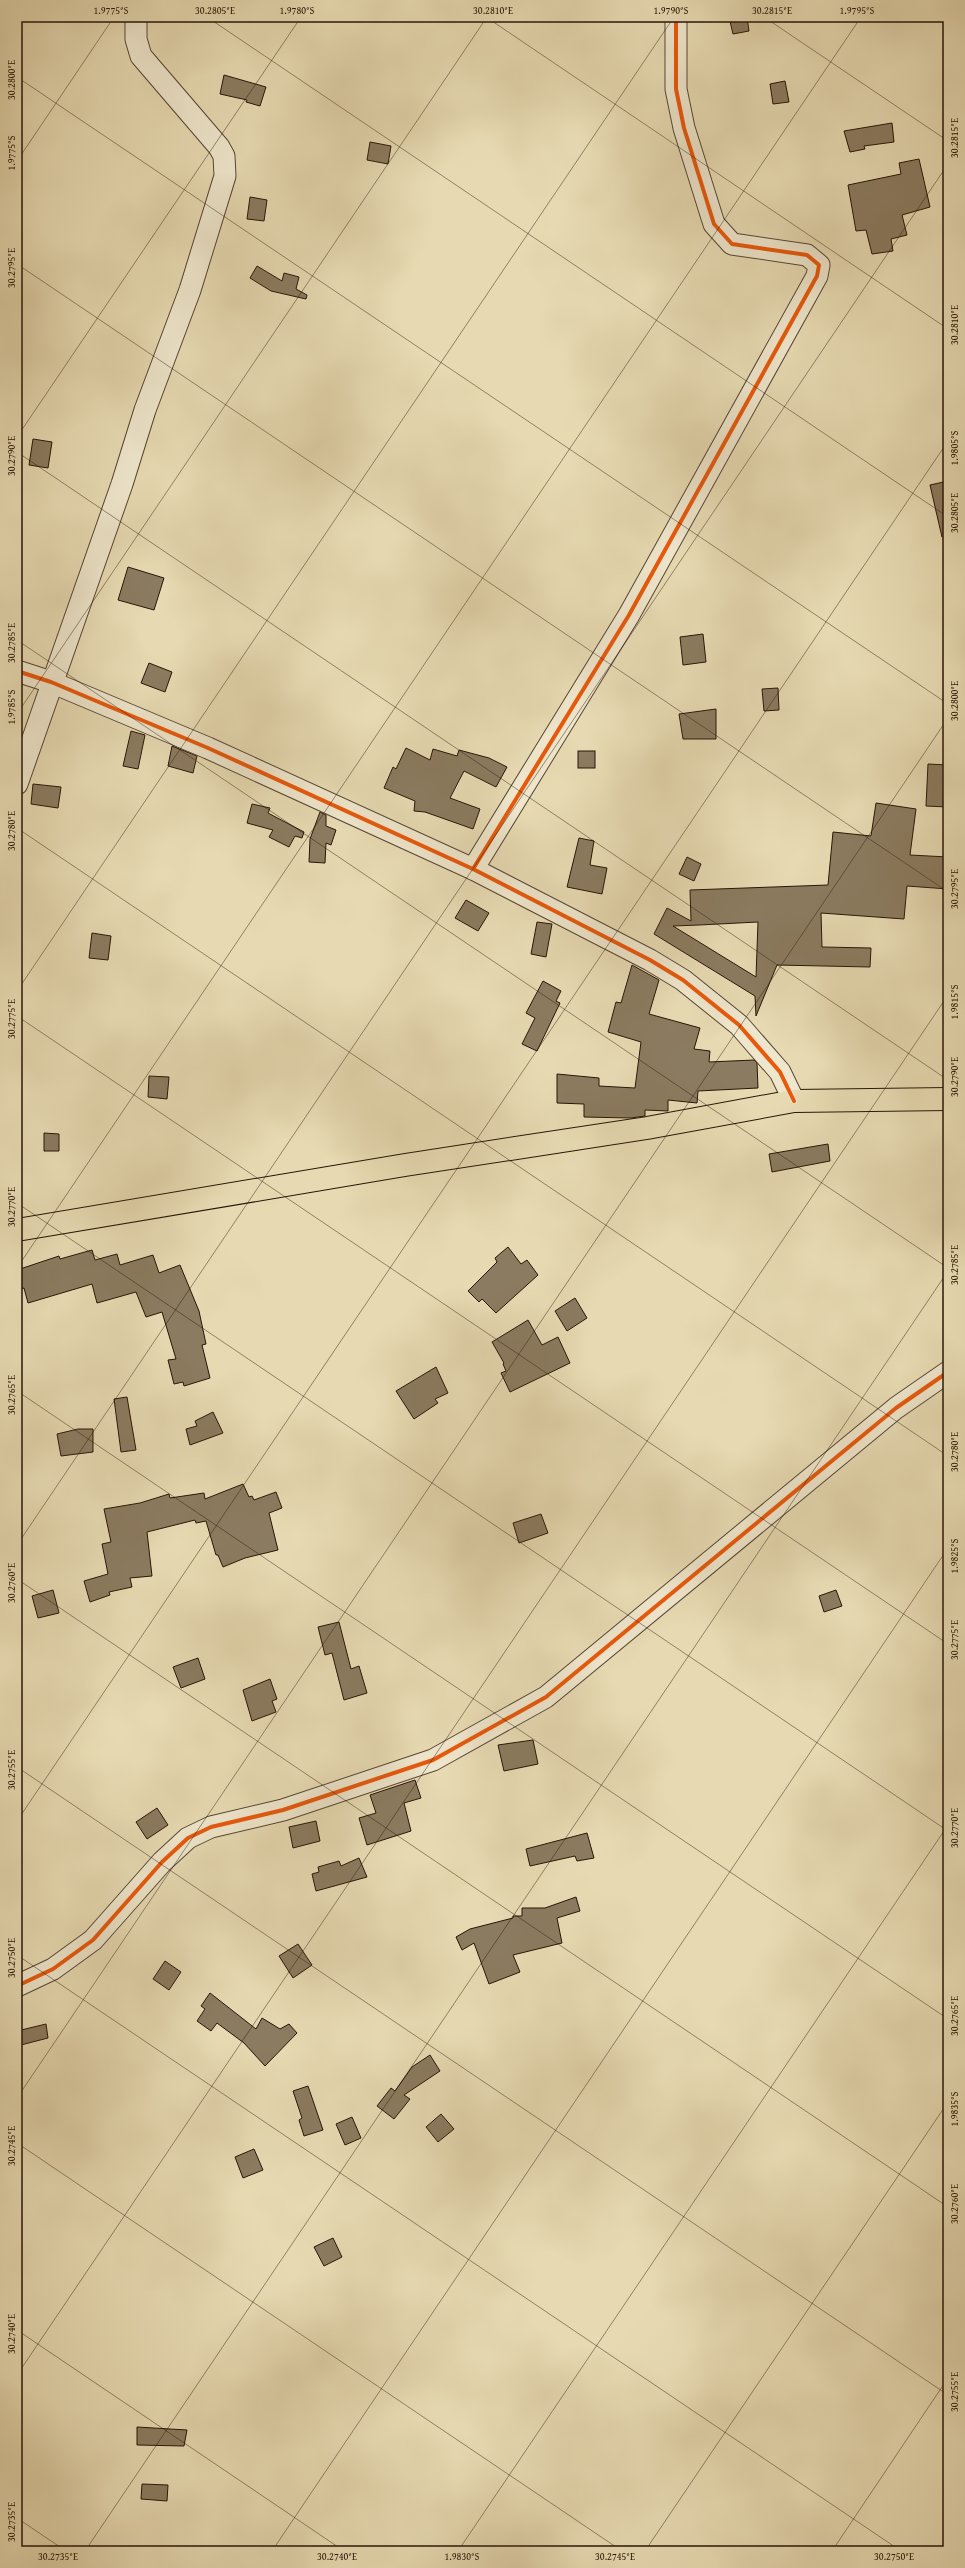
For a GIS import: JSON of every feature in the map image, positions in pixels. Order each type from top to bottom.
[{"type":"main road","points":[[17,1230],[405,1165],[647,1128],[794,1101],[948,1099]]},
{"type":"street","points":[[17,784],[51,682],[122,484],[145,410],[190,290],[225,176],[224,156],[219,147],[141,56],[136,39],[136,17]]},
{"type":"street","points":[[474,869],[629,615],[817,276],[819,265],[807,255],[732,244],[714,224],[684,128],[676,89],[676,17]]},
{"type":"street","points":[[17,671],[51,682],[208,748],[474,869],[541,906],[621,944],[683,980],[739,1025],[758,1044],[780,1072],[794,1101]]},
{"type":"street","points":[[17,1986],[53,1969],[94,1940],[162,1862],[188,1838],[211,1827],[283,1810],[434,1760],[546,1697],[896,1408],[948,1372]]},
{"type":"building","points":[[729,17],[747,17],[749,31],[733,34]]},
{"type":"building","points":[[224,75],[266,87],[260,106],[246,102],[247,100],[220,94]]},
{"type":"building","points":[[785,81],[789,102],[773,104],[770,84]]},
{"type":"building","points":[[892,123],[894,142],[864,146],[865,149],[850,152],[844,131]]},
{"type":"building","points":[[370,142],[391,146],[388,164],[367,160]]},
{"type":"building","points":[[919,159],[930,207],[902,215],[907,235],[891,239],[893,251],[872,254],[866,230],[856,231],[848,185],[901,174],[899,163]]},
{"type":"building","points":[[250,197],[267,200],[264,221],[247,219]]},
{"type":"building","points":[[257,266],[282,281],[284,273],[299,277],[296,289],[307,295],[306,299],[271,291],[250,278]]},
{"type":"building","points":[[33,439],[52,442],[48,468],[29,465]]},
{"type":"building","points":[[948,481],[948,536],[942,537],[930,485]]},
{"type":"building","points":[[128,567],[164,578],[154,610],[118,600]]},
{"type":"building","points":[[703,634],[706,662],[683,665],[680,637]]},
{"type":"building","points":[[149,663],[172,672],[165,692],[141,683]]},
{"type":"building","points":[[778,688],[779,710],[764,711],[762,689]]},
{"type":"building","points":[[716,709],[716,739],[683,739],[679,714]]},
{"type":"building","points":[[131,731],[145,735],[138,769],[123,766]]},
{"type":"building","points":[[172,746],[197,756],[193,773],[168,766]]},
{"type":"building","points":[[406,748],[430,760],[433,749],[457,756],[459,750],[489,758],[507,767],[496,787],[464,771],[450,798],[480,809],[473,829],[425,812],[414,811],[415,801],[384,788],[393,767],[396,769]]},
{"type":"building","points":[[578,751],[595,751],[595,768],[578,768]]},
{"type":"building","points":[[928,764],[948,765],[948,807],[926,806]]},
{"type":"building","points":[[33,784],[61,787],[58,808],[31,804]]},
{"type":"building","points":[[876,803],[916,809],[910,855],[948,857],[948,889],[907,886],[904,919],[821,913],[822,947],[871,948],[870,967],[777,965],[756,1016],[755,996],[654,934],[667,908],[691,921],[690,890],[828,885],[833,832],[871,836]],"holes":[[[758,922],[756,977],[673,926]]]},
{"type":"building","points":[[252,804],[270,808],[268,813],[304,832],[302,838],[295,836],[289,847],[269,837],[273,830],[247,823]]},
{"type":"building","points":[[320,812],[326,815],[326,826],[336,830],[331,845],[326,843],[325,863],[309,862],[310,839]]},
{"type":"building","points":[[579,838],[594,841],[590,865],[607,868],[602,894],[567,887]]},
{"type":"building","points":[[687,857],[701,864],[694,881],[679,874]]},
{"type":"building","points":[[466,900],[489,913],[478,931],[455,918]]},
{"type":"building","points":[[537,922],[552,924],[546,957],[531,954]]},
{"type":"building","points":[[92,933],[111,936],[108,960],[89,958]]},
{"type":"building","points":[[632,965],[659,980],[649,1014],[700,1028],[694,1049],[710,1051],[709,1062],[754,1060],[757,1063],[758,1088],[698,1091],[697,1103],[668,1100],[668,1111],[645,1110],[645,1116],[631,1118],[584,1117],[584,1104],[557,1103],[557,1074],[599,1078],[599,1086],[635,1088],[641,1042],[608,1032],[616,1002],[621,1003]]},
{"type":"building","points":[[543,981],[561,991],[556,1001],[560,1003],[537,1051],[522,1044],[535,1018],[526,1013]]},
{"type":"building","points":[[149,1076],[169,1077],[167,1099],[148,1097]]},
{"type":"building","points":[[44,1133],[59,1134],[59,1151],[44,1151]]},
{"type":"building","points":[[828,1144],[830,1161],[772,1172],[769,1154]]},
{"type":"building","points":[[508,1247],[521,1264],[527,1260],[538,1275],[496,1313],[482,1299],[479,1302],[468,1291],[497,1262],[495,1258]]},
{"type":"building","points":[[92,1250],[95,1260],[117,1254],[120,1265],[153,1255],[159,1273],[180,1265],[199,1311],[206,1344],[202,1345],[210,1378],[184,1386],[183,1382],[174,1384],[168,1360],[176,1359],[162,1312],[146,1317],[136,1292],[97,1303],[92,1284],[28,1303],[24,1288],[17,1291],[17,1270],[59,1256],[60,1259]]},
{"type":"building","points":[[575,1298],[587,1318],[567,1331],[555,1311]]},
{"type":"building","points":[[528,1320],[542,1345],[558,1337],[570,1363],[510,1392],[501,1373],[506,1371],[503,1364],[504,1363],[492,1342]]},
{"type":"building","points":[[436,1367],[448,1393],[435,1399],[438,1403],[414,1419],[396,1391]]},
{"type":"building","points":[[127,1397],[136,1450],[121,1452],[114,1399]]},
{"type":"building","points":[[213,1412],[223,1433],[190,1445],[186,1429],[197,1426],[195,1421]]},
{"type":"building","points":[[78,1429],[93,1429],[93,1452],[61,1456],[57,1434]]},
{"type":"building","points":[[243,1484],[249,1497],[252,1496],[254,1500],[276,1492],[282,1508],[269,1513],[278,1550],[245,1558],[223,1567],[218,1555],[216,1555],[206,1521],[196,1523],[195,1520],[147,1532],[152,1576],[130,1578],[132,1587],[109,1592],[110,1595],[90,1602],[84,1581],[108,1574],[102,1544],[111,1542],[104,1509],[140,1503],[169,1494],[170,1498],[204,1493],[205,1499]]},
{"type":"building","points":[[541,1514],[548,1533],[519,1543],[513,1523]]},
{"type":"building","points":[[53,1590],[59,1613],[38,1618],[32,1596]]},
{"type":"building","points":[[836,1590],[842,1606],[824,1612],[819,1596]]},
{"type":"building","points":[[339,1622],[351,1669],[359,1666],[367,1693],[344,1700],[332,1653],[325,1655],[318,1627]]},
{"type":"building","points":[[198,1658],[205,1679],[181,1688],[173,1667]]},
{"type":"building","points":[[270,1679],[277,1699],[272,1701],[276,1712],[252,1721],[243,1690]]},
{"type":"building","points":[[533,1740],[538,1764],[504,1771],[498,1745]]},
{"type":"building","points":[[415,1780],[421,1798],[404,1803],[411,1831],[367,1845],[359,1818],[376,1813],[370,1795]]},
{"type":"building","points":[[157,1808],[168,1825],[147,1839],[136,1822]]},
{"type":"building","points":[[316,1821],[320,1841],[293,1848],[289,1827]]},
{"type":"building","points":[[587,1833],[594,1858],[577,1861],[575,1856],[530,1866],[526,1849]]},
{"type":"building","points":[[359,1858],[367,1877],[316,1891],[312,1874],[319,1872],[318,1867],[339,1861],[341,1866]]},
{"type":"building","points":[[576,1897],[580,1911],[557,1918],[562,1943],[513,1955],[520,1972],[489,1984],[474,1943],[462,1950],[456,1937],[470,1929],[513,1918],[513,1916],[522,1916],[522,1908],[545,1908]]},
{"type":"building","points":[[298,1944],[312,1965],[293,1978],[279,1956]]},
{"type":"building","points":[[165,1961],[181,1972],[169,1990],[153,1979]]},
{"type":"building","points":[[210,1993],[256,2029],[262,2018],[280,2029],[289,2024],[297,2033],[265,2066],[244,2043],[217,2023],[211,2031],[197,2021],[205,2009],[201,2006]]},
{"type":"building","points":[[46,2024],[48,2038],[17,2046],[17,2031]]},
{"type":"building","points":[[430,2055],[440,2071],[404,2095],[410,2099],[394,2119],[377,2106],[391,2088],[395,2091],[412,2067]]},
{"type":"building","points":[[308,2086],[323,2130],[304,2136],[299,2120],[302,2118],[293,2091]]},
{"type":"building","points":[[441,2114],[454,2129],[438,2142],[426,2127]]},
{"type":"building","points":[[352,2117],[361,2138],[345,2145],[336,2124]]},
{"type":"building","points":[[254,2149],[263,2170],[243,2178],[235,2157]]},
{"type":"building","points":[[333,2238],[342,2257],[324,2266],[314,2247]]},
{"type":"building","points":[[137,2427],[187,2430],[184,2446],[137,2445]]},
{"type":"building","points":[[142,2484],[168,2485],[167,2501],[141,2499]]},
{"type":"cycle path","points":[[473,869],[629,615],[817,276],[819,265],[807,255],[732,244],[714,224],[684,128],[676,89],[676,17]]},
{"type":"cycle path","points":[[17,671],[51,682],[208,748],[473,869],[650,960],[683,980],[739,1025],[780,1072],[794,1101]]},
{"type":"cycle path","points":[[17,1986],[53,1969],[93,1940],[162,1862],[188,1838],[211,1827],[283,1810],[433,1760],[546,1697],[896,1408],[948,1372]]}]
